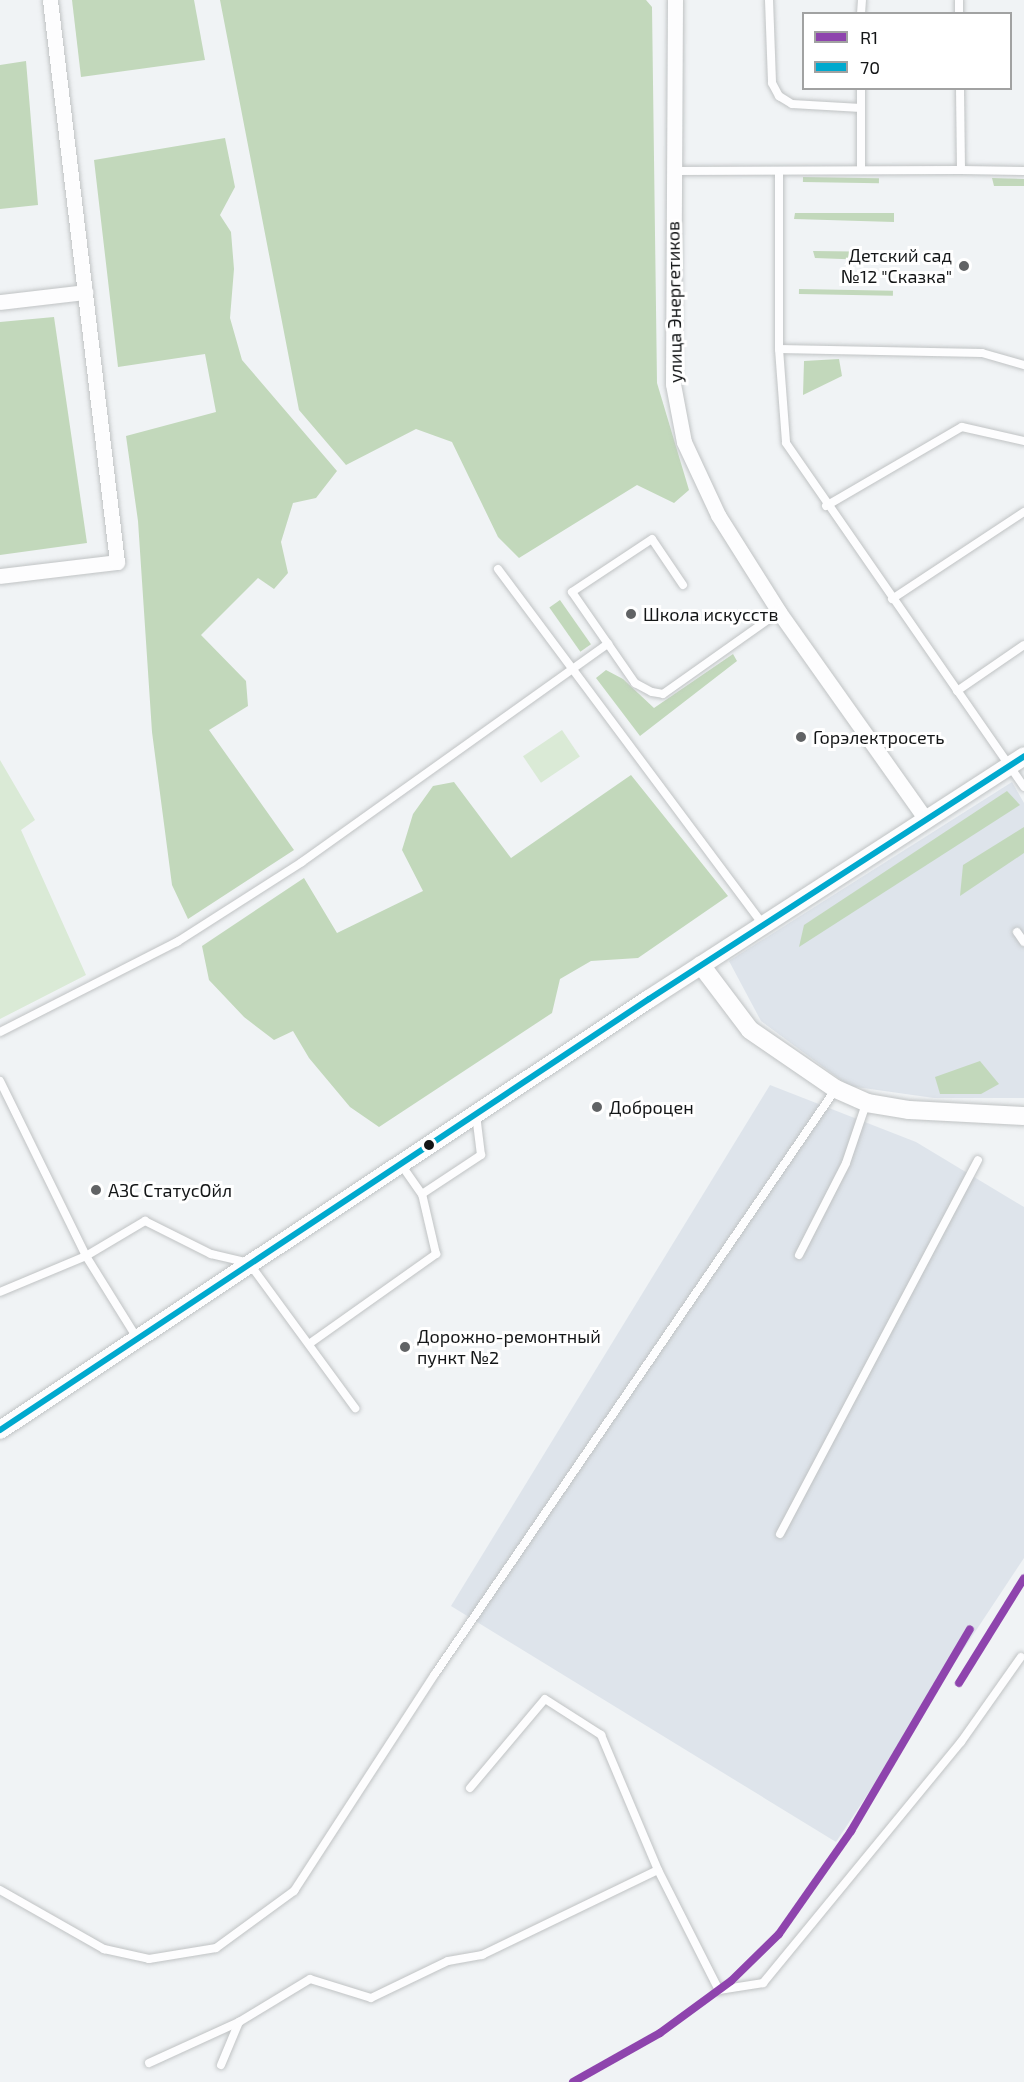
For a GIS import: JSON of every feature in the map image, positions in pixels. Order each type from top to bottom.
[{"type":"street","points":[[0,576],[117,562],[50,0]]},
{"type":"street","name":"улица Энергетиков","points":[[675,0],[673,384],[684,442],[718,515],[779,612],[926,820]]},
{"type":"street","points":[[0,302],[85,292]]},
{"type":"street","points":[[0,1430],[400,1163],[1017,761]]},
{"type":"street","points":[[701,965],[750,1030],[836,1089],[867,1103],[909,1110],[1024,1116]]},
{"type":"lane","points":[[769,0],[772,82],[779,96],[792,104],[861,108]]},
{"type":"lane","points":[[861,90],[861,169]]},
{"type":"lane","points":[[960,90],[961,170]]},
{"type":"lane","points":[[673,171],[861,169],[1024,171]]},
{"type":"lane","points":[[779,171],[779,349],[786,443],[826,506],[957,691],[1017,761],[1024,787]]},
{"type":"lane","points":[[779,349],[982,353],[1024,365]]},
{"type":"lane","points":[[826,506],[962,427],[1024,441]]},
{"type":"lane","points":[[892,599],[1024,512]]},
{"type":"lane","points":[[683,585],[652,539],[572,592],[635,683],[663,694],[779,612]]},
{"type":"lane","points":[[498,569],[764,926]]},
{"type":"lane","points":[[0,1032],[177,942],[302,862],[574,672],[608,644]]},
{"type":"lane","points":[[957,691],[1024,645]]},
{"type":"lane","points":[[1017,932],[1024,942]]},
{"type":"lane","points":[[0,1081],[86,1256],[136,1338]]},
{"type":"lane","points":[[0,1890],[104,1949],[149,1959],[216,1948],[294,1891],[435,1674],[836,1089]]},
{"type":"lane","points":[[799,1255],[846,1163],[867,1103]]},
{"type":"lane","points":[[422,1194],[480,1155],[476,1115]]},
{"type":"lane","points":[[780,1534],[978,1160]]},
{"type":"lane","points":[[309,1344],[436,1254],[422,1194],[400,1163]]},
{"type":"lane","points":[[0,1292],[86,1256],[145,1221],[211,1254],[249,1263],[355,1408]]},
{"type":"lane","points":[[470,1788],[545,1699],[601,1735],[658,1870],[719,1990],[763,1983],[961,1742],[1021,1657]]},
{"type":"lane","points":[[149,2063],[238,2022],[310,1979],[371,1998],[448,1961],[482,1955],[658,1870]]},
{"type":"lane","points":[[221,2065],[238,2022]]},
{"type":"shaded area","points":[[1012,782],[1024,803],[1024,1098],[934,1098],[849,1086],[761,1021],[729,961]]},
{"type":"shaded area","points":[[770,1085],[916,1142],[1024,1207],[1024,1558],[836,1842],[451,1606]]},
{"type":"green space","points":[[72,0],[194,0],[205,60],[81,77]]},
{"type":"green space","points":[[220,0],[646,0],[652,7],[657,383],[689,490],[674,503],[637,485],[519,558],[498,537],[452,442],[416,429],[346,465],[299,410]]},
{"type":"green space","points":[[26,61],[38,205],[0,209],[0,65]]},
{"type":"green space","points":[[225,138],[235,187],[220,215],[231,232],[234,269],[230,318],[242,360],[337,471],[316,498],[293,503],[281,542],[288,573],[274,589],[258,578],[201,635],[246,681],[248,706],[209,730],[294,850],[188,919],[172,885],[152,732],[138,521],[126,436],[216,412],[205,354],[118,367],[94,160]]},
{"type":"green space","points":[[803,177],[879,178],[879,183],[803,182]]},
{"type":"green space","points":[[992,178],[1024,179],[1024,186],[994,186]]},
{"type":"green space","points":[[795,213],[894,213],[894,222],[794,219]]},
{"type":"green space","points":[[813,251],[895,252],[895,261],[815,258]]},
{"type":"green space","points":[[799,289],[893,291],[893,296],[799,294]]},
{"type":"green space","points":[[54,317],[87,543],[0,555],[0,322]]},
{"type":"green space","points":[[839,359],[842,376],[803,395],[804,361]]},
{"type":"green space","points":[[560,600],[591,644],[580,652],[549,607]]},
{"type":"green space","points":[[733,654],[737,661],[640,736],[596,678],[606,670],[623,679],[654,708]]},
{"type":"green space","points":[[562,730],[580,757],[541,783],[523,756]]},
{"type":"green space","points":[[0,760],[35,820],[21,830],[86,975],[0,1019]]},
{"type":"green space","points":[[631,775],[728,896],[638,958],[591,961],[560,979],[552,1013],[379,1127],[350,1107],[309,1058],[293,1031],[274,1040],[244,1017],[209,980],[202,946],[304,878],[337,933],[423,891],[402,850],[413,814],[433,786],[454,782],[511,858]]},
{"type":"green space","points":[[1007,791],[1020,805],[799,947],[804,925]]},
{"type":"green space","points":[[1024,827],[1024,853],[960,896],[963,865]]},
{"type":"green space","points":[[980,1061],[999,1084],[981,1094],[940,1094],[935,1077]]},
{"type":"transit line","name":"70","points":[[0,1430],[649,999],[1024,756]]},
{"type":"transit line","name":"R1","points":[[959,1683],[1024,1578]]},
{"type":"transit line","name":"R1","points":[[573,2082],[660,2033],[731,1981],[779,1934],[851,1831],[970,1629]]},
{"type":"place","name":"Детский сад №12 \"Сказка\"","points":[[964,266]]},
{"type":"place","name":"Школа искусств","points":[[631,614]]},
{"type":"place","name":"Горэлектросеть","points":[[801,737]]},
{"type":"place","name":"Доброцен","points":[[597,1107]]},
{"type":"place","name":"АЗС СтатусОйл","points":[[96,1190]]},
{"type":"place","name":"Дорожно-ремонтный пункт №2","points":[[405,1347]]}]
